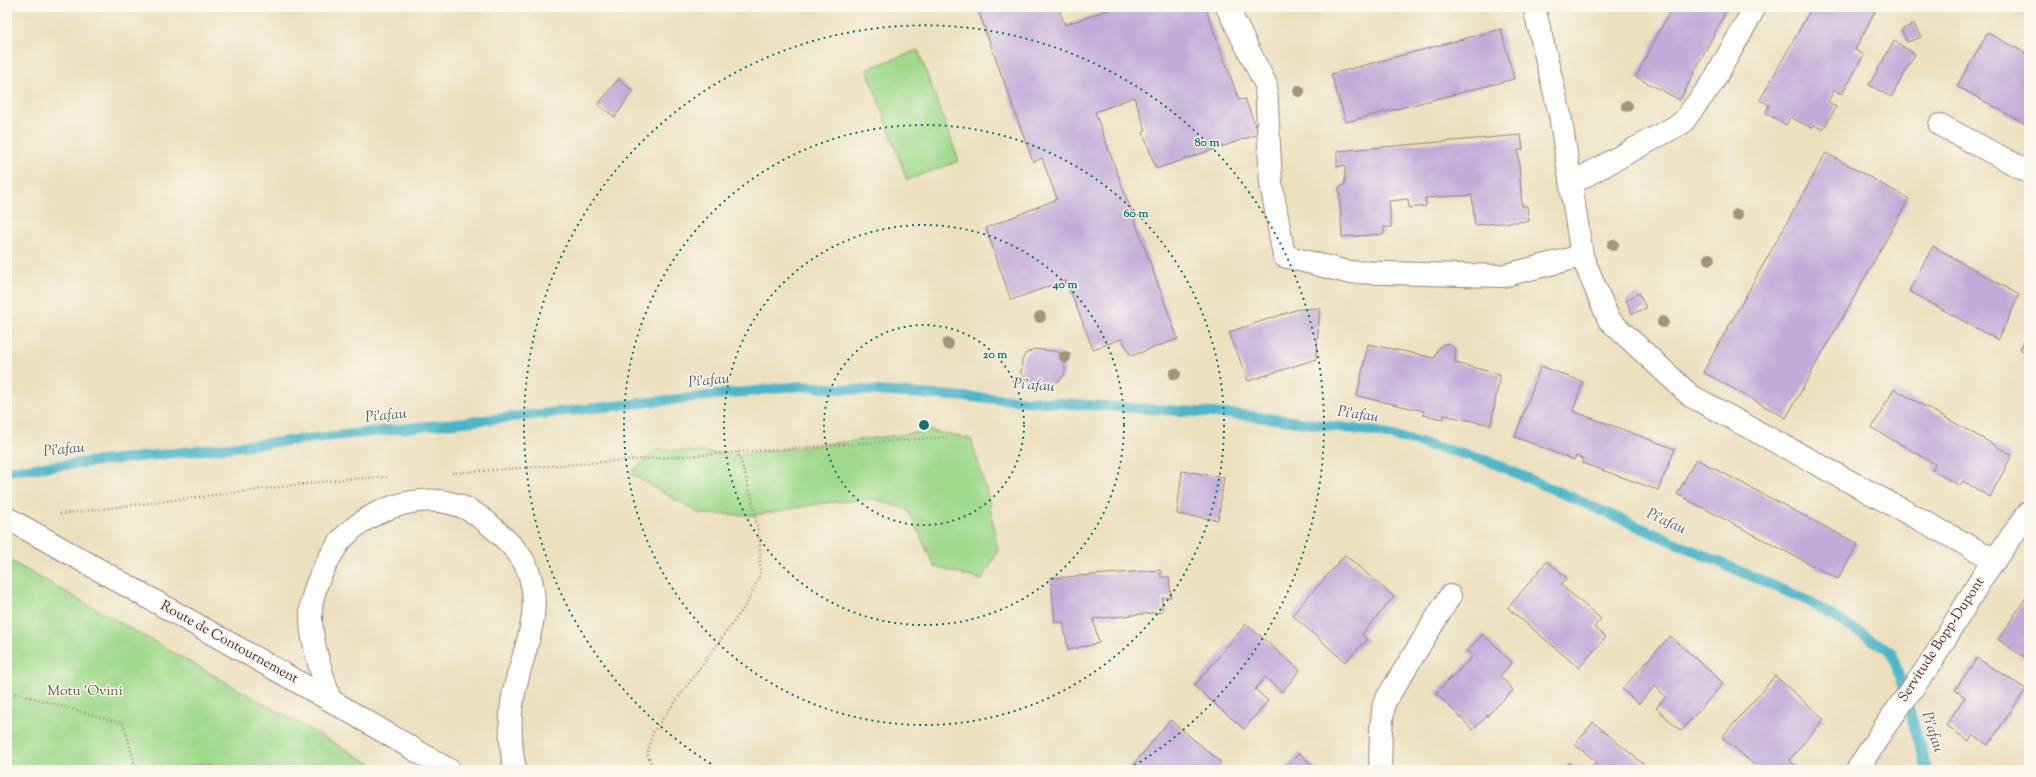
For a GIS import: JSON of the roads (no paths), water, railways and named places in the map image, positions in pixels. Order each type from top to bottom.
[{"type":"street","points":[[1227,7],[1266,85],[1271,183],[1284,256],[1347,272],[1502,276],[1582,256]]},
{"type":"street","points":[[1534,7],[1560,115],[1572,183],[1582,256],[1609,320],[1691,396],[1995,560]]},
{"type":"street","points":[[1572,183],[1682,123],[1713,82],[1755,7]]},
{"type":"street","points":[[1940,124],[2029,172]]},
{"type":"street","points":[[330,700],[314,646],[311,611],[316,585],[328,561],[343,538],[366,520],[397,505],[425,500],[453,504],[474,513],[485,520],[515,548],[527,569],[533,592],[534,619],[511,712],[511,755],[515,770]]},
{"type":"street","name":"Servitude Bopp-Dupont","points":[[1857,770],[1886,725],[1930,664],[1995,560],[2029,512]]},
{"type":"street","name":"Route de Contournement","points":[[7,518],[330,700],[449,770]]},
{"type":"street","points":[[1380,770],[1381,730],[1384,703],[1450,596]]},
{"type":"waterway","name":"Pi'afau","points":[[7,471],[800,386],[1242,415],[1378,432],[1486,460],[1808,601],[1892,652],[1927,770]]},
{"type":"park label","name":"Motu 'Ōvini","points":[[85,692]]}]
